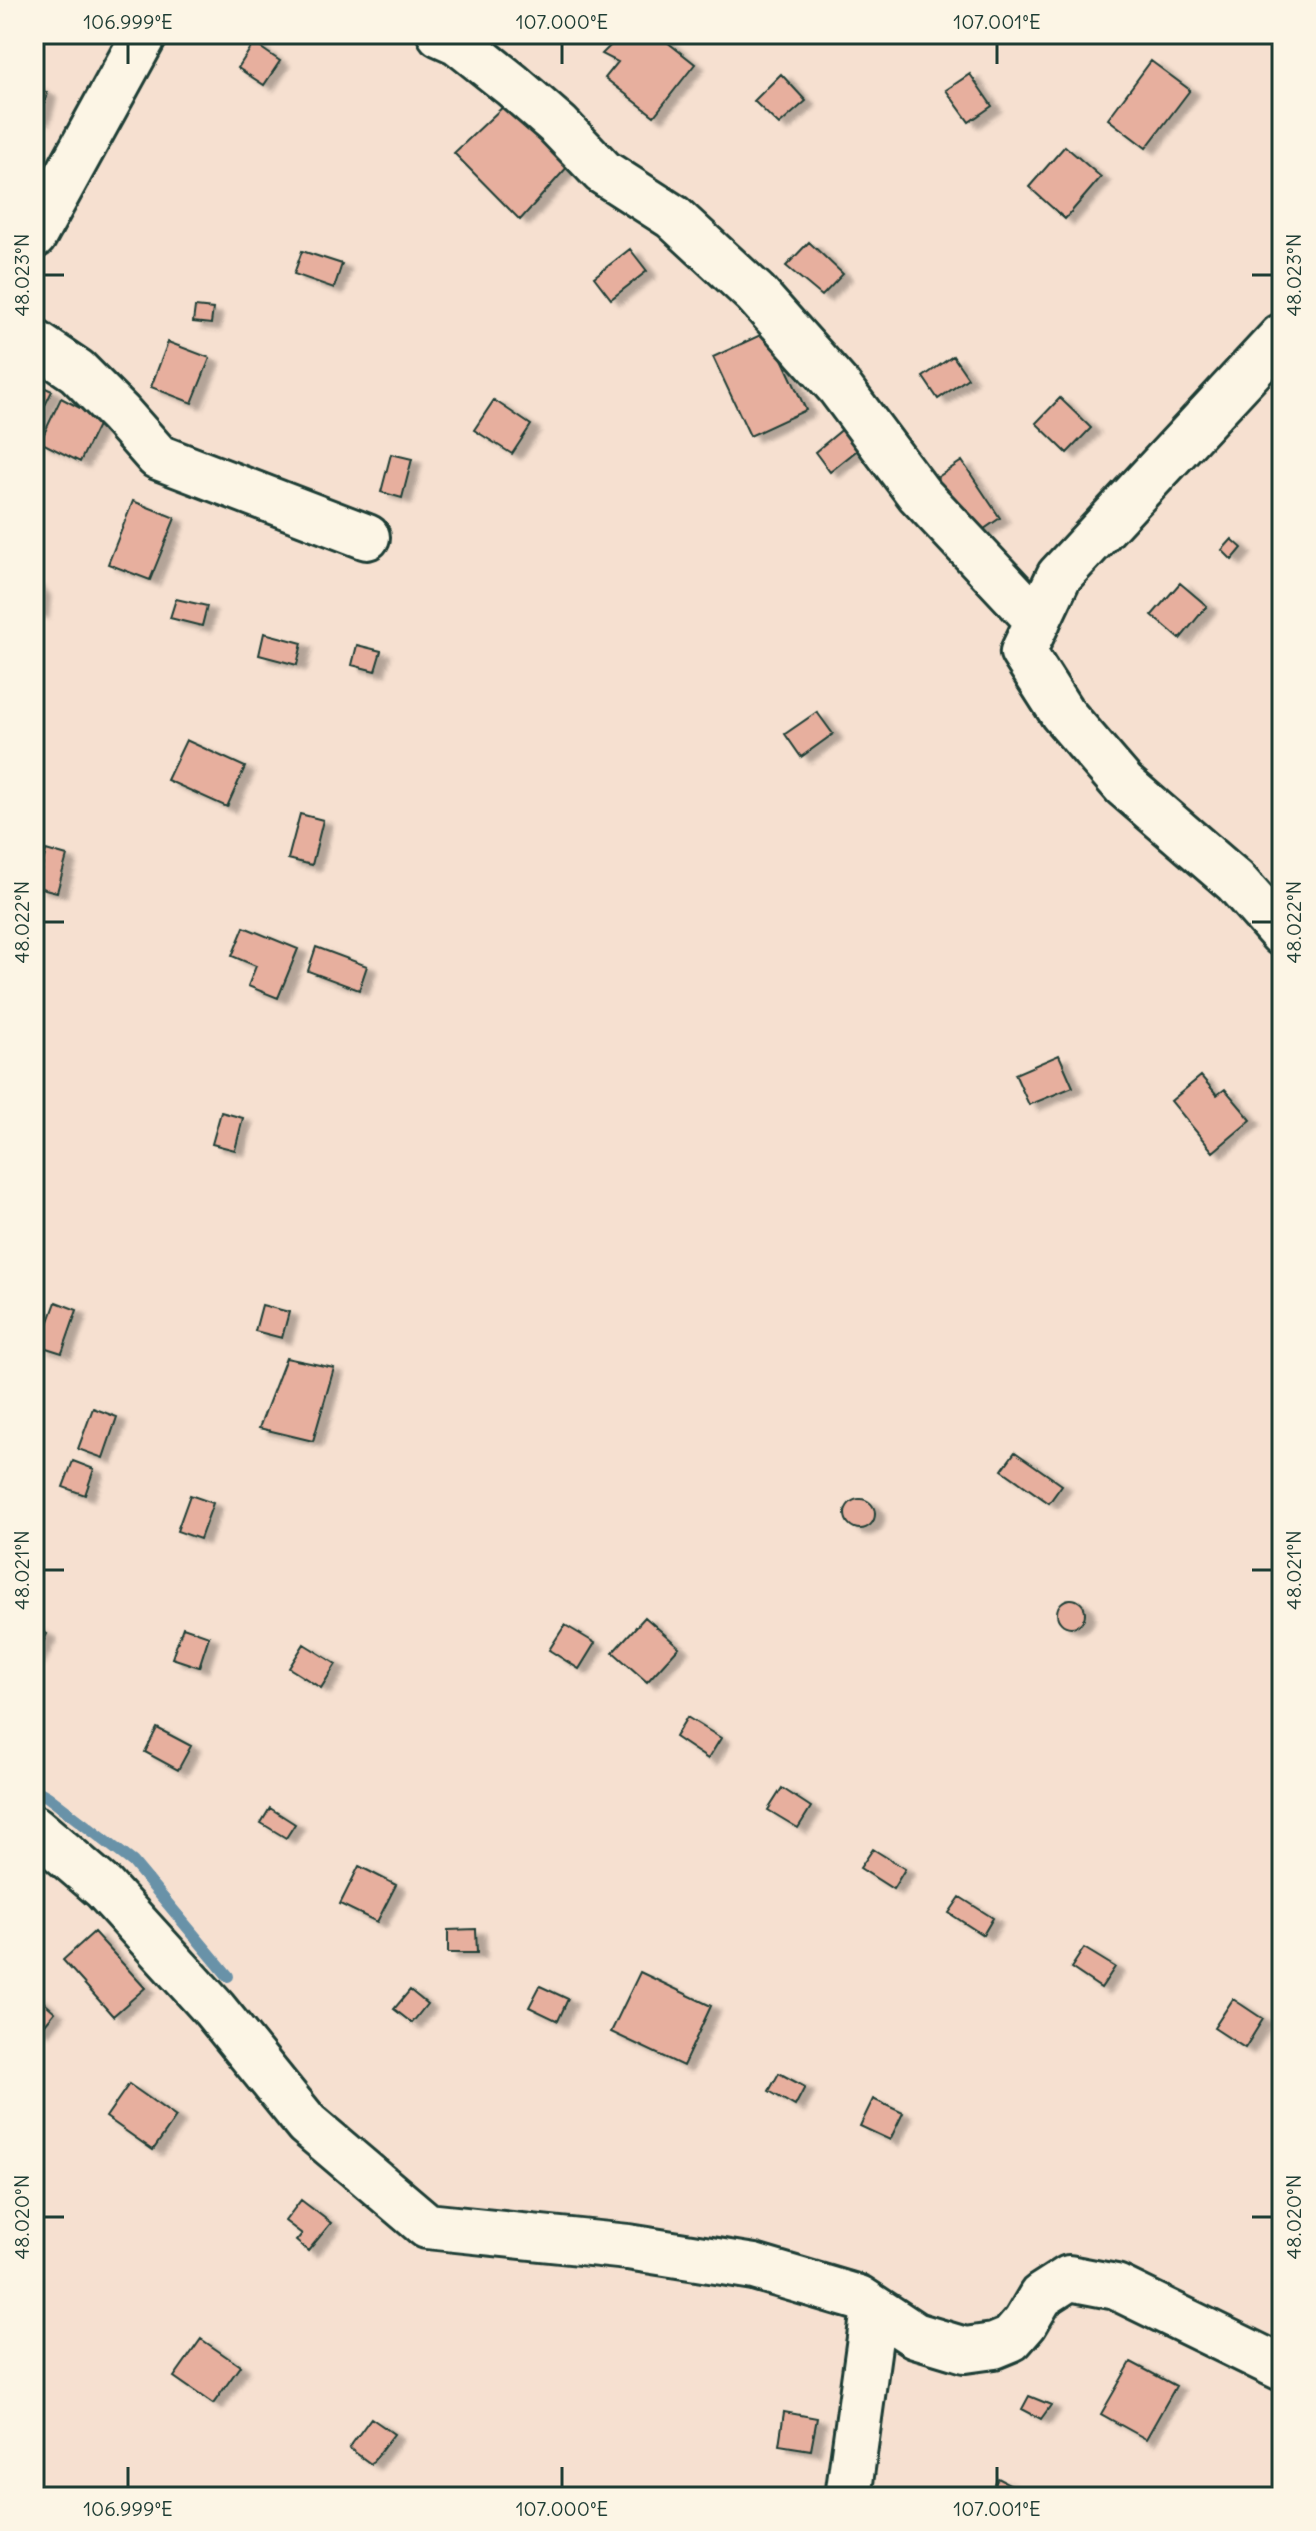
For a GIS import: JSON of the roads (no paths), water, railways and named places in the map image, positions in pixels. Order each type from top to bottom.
[{"type":"street","points":[[34,236],[145,34]]},
{"type":"street","points":[[440,34],[458,42],[512,85],[558,125],[603,172],[673,217],[755,293],[839,387],[919,494],[1038,621]]},
{"type":"street","points":[[1282,336],[1059,576],[1023,652],[1062,713],[1124,785],[1235,881],[1282,934]]},
{"type":"street","points":[[34,342],[77,371],[158,457],[367,537]]},
{"type":"street","points":[[34,1828],[104,1888],[214,2009],[307,2124],[427,2226],[628,2247],[754,2267],[859,2298],[915,2335],[965,2350],[994,2346],[1011,2339],[1041,2296],[1069,2278],[1116,2287],[1282,2368]]},
{"type":"street","points":[[848,2497],[874,2309]]},
{"type":"waterway","points":[[34,1789],[133,1862],[228,1976]]}]
